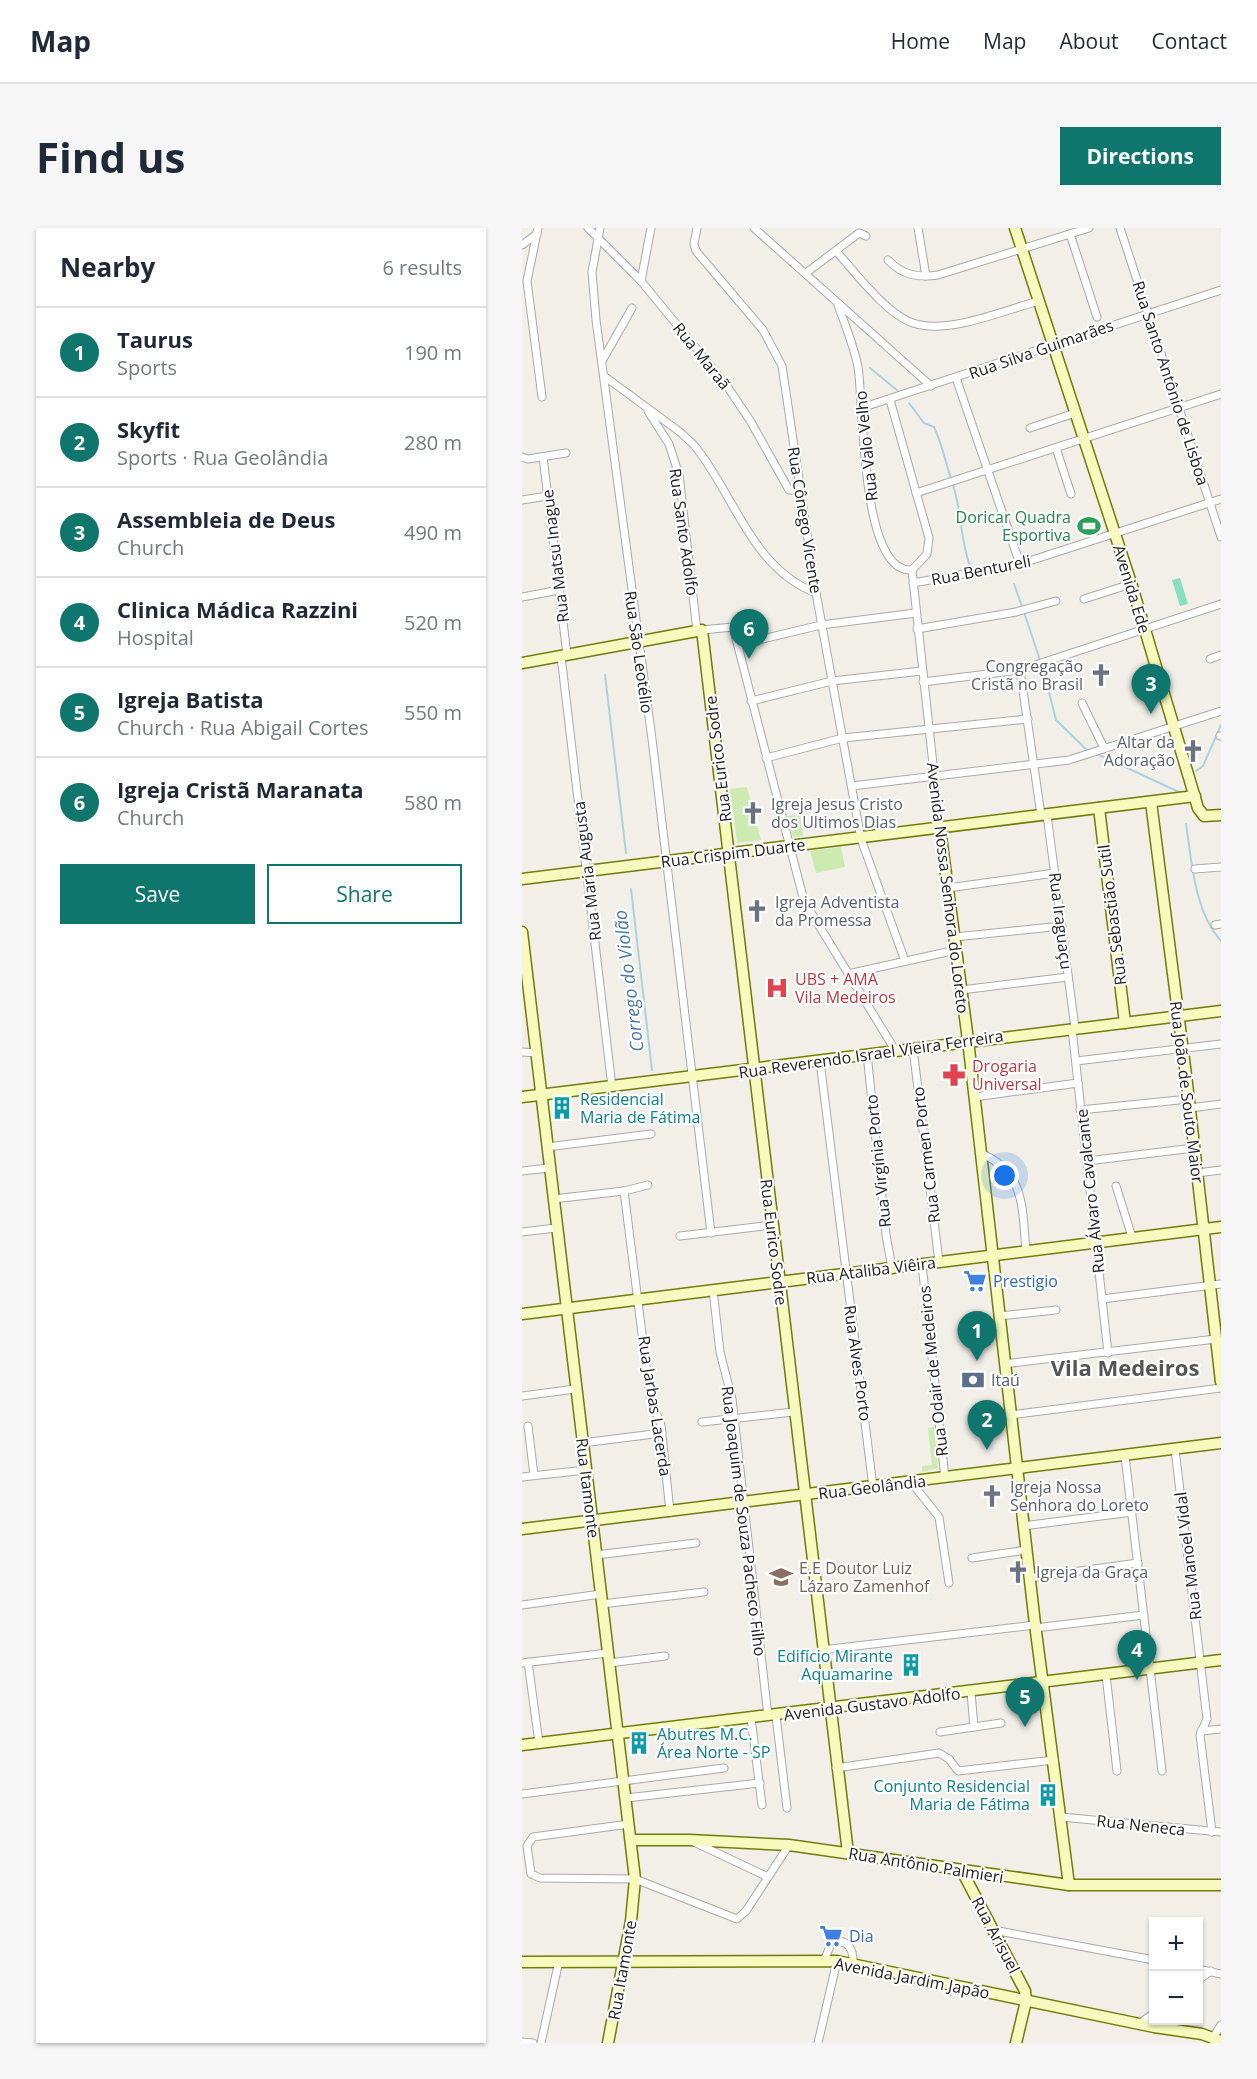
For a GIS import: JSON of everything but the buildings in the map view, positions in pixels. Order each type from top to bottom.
[{"type":"street","name":"Rua Maraã","points":[[588,228],[641,281],[735,396],[789,490],[801,491]]},
{"type":"street","name":"Rua São Leotélio","points":[[600,228],[592,276],[667,860],[711,1233]]},
{"type":"street","points":[[641,281],[651,228]]},
{"type":"street","name":"Rua Cônego Vicente","points":[[697,228],[694,244],[696,251],[763,330],[780,360],[785,377],[816,593],[861,839],[905,962]]},
{"type":"street","points":[[754,228],[931,386]]},
{"type":"street","points":[[918,228],[926,276]]},
{"type":"street","name":"Avenida Ede","points":[[1014,228],[1131,584],[1195,796],[1202,814],[1208,817],[1221,814]]},
{"type":"street","points":[[888,260],[907,273],[926,276],[1089,228]]},
{"type":"street","name":"Rua Santo Antônio de Lisboa","points":[[1120,228],[1221,537]]},
{"type":"street","points":[[522,245],[537,231]]},
{"type":"street","points":[[537,231],[527,278],[542,397]]},
{"type":"street","points":[[806,273],[859,234],[866,236]]},
{"type":"street","points":[[1070,234],[1097,316]]},
{"type":"street","points":[[836,251],[891,309],[908,321],[922,325],[946,326],[1039,301]]},
{"type":"street","name":"Rua Silva Guimarães","points":[[861,408],[1221,290]]},
{"type":"street","name":"Rua Valo Velho","points":[[838,305],[856,360],[873,523],[892,563],[902,570],[912,570]]},
{"type":"street","points":[[602,361],[632,308]]},
{"type":"street","points":[[604,376],[680,432],[700,453],[754,542],[768,560],[797,584],[816,593]]},
{"type":"street","points":[[956,378],[1020,564]]},
{"type":"street","points":[[916,493],[1221,394]]},
{"type":"street","points":[[890,400],[929,538],[929,548],[924,559],[912,570]]},
{"type":"street","name":"Rua Santo Adolfo","points":[[644,405],[669,444],[679,475],[700,631]]},
{"type":"street","points":[[1030,428],[1075,413]]},
{"type":"street","points":[[1056,448],[1071,494]]},
{"type":"street","points":[[522,457],[543,457],[566,453]]},
{"type":"street","name":"Rua Matsu Inague","points":[[543,457],[559,590],[564,655]]},
{"type":"street","points":[[522,500],[547,496]]},
{"type":"street","name":"Rua Bentureli","points":[[913,583],[1020,564],[1221,499]]},
{"type":"street","name":"Avenida Nossa Senhora do Loreto","points":[[912,570],[940,829],[968,1040],[1029,1578],[1069,1885]]},
{"type":"street","points":[[1084,599],[1131,584]]},
{"type":"street","points":[[522,597],[559,590]]},
{"type":"street","points":[[917,629],[1010,613],[1056,601]]},
{"type":"street","points":[[923,682],[1020,670],[1144,627],[1221,604]]},
{"type":"street","points":[[738,645],[822,625],[916,613]]},
{"type":"street","points":[[522,663],[732,626],[804,901],[895,1050]]},
{"type":"street","name":"Rua Eurico Sodre","points":[[700,631],[729,853],[753,1070],[780,1281],[793,1412],[848,1853]]},
{"type":"street","name":"Rua Maria Augusta","points":[[564,655],[612,1087]]},
{"type":"street","points":[[1210,659],[1221,655]]},
{"type":"street","name":"Rua Iraguaçu","points":[[1020,670],[1034,765],[1055,873],[1073,1028]]},
{"type":"street","points":[[752,701],[832,681],[922,671]]},
{"type":"street","points":[[1082,703],[1104,748]]},
{"type":"street","points":[[852,786],[1069,760],[1221,711]]},
{"type":"street","points":[[766,758],[843,738],[1028,719]]},
{"type":"street","name":"Rua Crispim Duarte","points":[[522,879],[1195,796]]},
{"type":"street","name":"Rua João de Souto Maior","points":[[1151,802],[1204,1229],[1216,1285],[1216,1339],[1221,1382]]},
{"type":"street","name":"Rua Sebastião Sutil","points":[[1099,808],[1125,1023]]},
{"type":"street","points":[[1195,870],[1221,867]]},
{"type":"street","points":[[948,888],[1055,873]]},
{"type":"street","points":[[955,937],[1062,926]]},
{"type":"street","name":"Rua Itamonte","points":[[522,932],[565,1309],[635,1879],[634,1906],[608,2043]]},
{"type":"street","points":[[848,974],[956,950]]},
{"type":"street","points":[[961,990],[1068,977]]},
{"type":"street","name":"Rua Reverendo Israel Vieira Ferreira","points":[[522,1097],[753,1070],[968,1040],[1221,1011]]},
{"type":"street","name":"Rua Álvaro Cavalcante","points":[[1073,1028],[1080,1110],[1108,1353]]},
{"type":"street","points":[[1076,1061],[1221,1044]]},
{"type":"street","name":"Rua Carmen Porto","points":[[913,1048],[939,1262]]},
{"type":"street","points":[[522,1052],[536,1053]]},
{"type":"street","name":"Rua Virgínia Porto","points":[[867,1054],[886,1235],[892,1268]]},
{"type":"street","name":"Rua Alves Porto","points":[[820,1061],[845,1275],[862,1382],[873,1487]]},
{"type":"street","points":[[974,1096],[1078,1083]]},
{"type":"street","points":[[1080,1110],[1189,1103],[1221,1104]]},
{"type":"street","points":[[547,1147],[651,1134]]},
{"type":"street","points":[[1087,1161],[1194,1148]]},
{"type":"street","points":[[980,1153],[1001,1165],[1018,1185],[1026,1251]]},
{"type":"street","points":[[522,1171],[549,1168]]},
{"type":"street","points":[[1197,1173],[1221,1170]]},
{"type":"street","points":[[553,1199],[624,1191],[648,1185]]},
{"type":"street","points":[[1116,1186],[1132,1238]]},
{"type":"street","name":"Rua Jarbas Lacerda","points":[[624,1191],[650,1397],[662,1434],[670,1512]]},
{"type":"street","points":[[680,1236],[772,1225]]},
{"type":"street","name":"Rua Ataliba Viêira","points":[[522,1314],[1221,1227]]},
{"type":"street","points":[[522,1232],[556,1228]]},
{"type":"street","name":"Rua Odair de Medeiros","points":[[922,1264],[945,1478]]},
{"type":"street","points":[[1102,1299],[1216,1285]]},
{"type":"street","name":"Rua Joaquim de Souza Pacheco Filho","points":[[713,1290],[720,1352],[731,1393],[772,1716],[787,1808]]},
{"type":"street","points":[[999,1316],[1056,1310]]},
{"type":"street","points":[[1004,1364],[1216,1339]]},
{"type":"street","points":[[1010,1414],[1221,1388]]},
{"type":"street","points":[[522,1396],[575,1389]]},
{"type":"street","points":[[702,1422],[793,1412]]},
{"type":"street","points":[[528,1425],[534,1475]]},
{"type":"street","points":[[582,1443],[662,1434]]},
{"type":"street","name":"Rua Geolândia","points":[[522,1529],[1221,1443]]},
{"type":"street","points":[[522,1447],[530,1446]]},
{"type":"street","name":"Rua Manoel Vidal","points":[[1174,1449],[1208,1719],[1201,1731],[1200,1741],[1212,1832]]},
{"type":"street","points":[[1125,1456],[1162,1771]]},
{"type":"street","points":[[522,1477],[586,1470]]},
{"type":"street","points":[[911,1482],[939,1517],[949,1583]]},
{"type":"street","points":[[1023,1526],[1132,1512]]},
{"type":"street","points":[[596,1555],[696,1543]]},
{"type":"street","points":[[972,1558],[1026,1550]]},
{"type":"street","points":[[1029,1578],[1138,1563]]},
{"type":"street","points":[[522,1605],[704,1592]]},
{"type":"street","points":[[822,1650],[1144,1616]]},
{"type":"street","points":[[538,1743],[525,1663],[665,1656]]},
{"type":"street","name":"Avenida Gustavo Adolfo","points":[[522,1745],[829,1710],[1221,1660]]},
{"type":"street","points":[[1106,1675],[1117,1771]]},
{"type":"street","points":[[971,1692],[974,1727]]},
{"type":"street","points":[[752,1718],[762,1805]]},
{"type":"street","points":[[940,1732],[1001,1724]]},
{"type":"street","points":[[1201,1731],[1221,1729]]},
{"type":"street","points":[[836,1768],[939,1753],[949,1758],[953,1768],[958,1771],[1054,1760]]},
{"type":"street","points":[[522,1794],[724,1768]]},
{"type":"street","points":[[626,1797],[760,1784]]},
{"type":"street","name":"Rua Neneca","points":[[1061,1817],[1221,1833]]},
{"type":"street","points":[[629,1824],[538,1835],[530,1840],[527,1846],[531,1874],[536,1878],[635,1879],[736,1919],[746,1911],[789,1845]]},
{"type":"street","name":"Rua Antônio Palmieri","points":[[631,1840],[689,1840],[789,1845],[1069,1885],[1221,1886]]},
{"type":"street","points":[[689,1840],[768,1877]]},
{"type":"street","name":"Rua Arisuel","points":[[962,1871],[1025,1991],[1026,2001]]},
{"type":"street","points":[[993,1930],[1149,1959]]},
{"type":"street","points":[[824,1961],[831,1944],[841,1941],[846,1943],[853,1952],[853,1964]]},
{"type":"street","points":[[540,2043],[559,1961]]},
{"type":"street","points":[[818,2043],[837,1961]]},
{"type":"street","name":"Avenida Jardim Japão","points":[[522,1962],[837,1961],[1138,2024],[1202,2034],[1216,2040]]},
{"type":"street","points":[[1203,1970],[1221,1974]]},
{"type":"street","points":[[1203,1977],[1211,1971]]},
{"type":"street","points":[[1016,2043],[1026,2001]]},
{"type":"street","points":[[1138,2024],[1149,2016]]},
{"type":"street","points":[[1216,2040],[1221,2025]]},
{"type":"street","points":[[522,2042],[532,2043]]},
{"type":"green space","points":[[1180,578],[1188,604],[1180,606],[1172,580]]},
{"type":"green space","points":[[747,787],[761,840],[737,843],[730,789]]},
{"type":"green space","points":[[800,815],[803,836],[793,837],[787,816]]},
{"type":"green space","points":[[841,847],[845,867],[816,873],[810,851]]},
{"type":"green space","points":[[934,1427],[938,1468],[922,1472],[922,1466],[932,1465],[928,1428]]},
{"type":"waterway","points":[[870,368],[898,391]]},
{"type":"waterway","points":[[909,403],[924,423],[934,427],[951,479]]},
{"type":"waterway","points":[[953,485],[970,566]]},
{"type":"waterway","points":[[1014,584],[1023,609]]},
{"type":"waterway","points":[[1024,612],[1040,660]]},
{"type":"waterway","points":[[1042,664],[1056,720],[1088,751]]},
{"type":"waterway","name":"Corrego do Violão","points":[[605,675],[626,853]]},
{"type":"waterway","points":[[1196,771],[1203,766],[1221,725]]},
{"type":"waterway","points":[[1097,754],[1179,792]]},
{"type":"waterway","points":[[1186,824],[1200,901],[1212,929],[1221,941]]},
{"type":"waterway","name":"Corrego do Violão","points":[[631,889],[652,1070]]},
{"type":"place","name":"Doricar Quadra Esportiva","points":[[1089,526]]},
{"type":"place","name":"Igreja Cristã Maranata","points":[[749,659]]},
{"type":"place","name":"Congregação Cristã no Brasil","points":[[1101,675]]},
{"type":"place","name":"Assembleia de Deus","points":[[1151,714]]},
{"type":"place","name":"Altar da Adoração","points":[[1193,751]]},
{"type":"place","name":"Igreja Jesus Cristo dos Ultimos Dias","points":[[753,813]]},
{"type":"place","name":"Igreja Adventista da Promessa","points":[[757,911]]},
{"type":"place","name":"UBS + AMA Vila Medeiros","points":[[777,988]]},
{"type":"place","name":"Drogaria Universal","points":[[954,1075]]},
{"type":"place","name":"Residencial Maria de Fátima","points":[[562,1108]]},
{"type":"place","name":"Prestigio","points":[[975,1281]]},
{"type":"place","name":"Taurus","points":[[977,1361]]},
{"type":"place","name":"Itaú","points":[[973,1380]]},
{"type":"place","name":"Skyfit","points":[[987,1450]]},
{"type":"place","name":"Igreja Nossa Senhora do Loreto","points":[[992,1496]]},
{"type":"place","name":"Igreja da Graça","points":[[1018,1572]]},
{"type":"place","name":"E.E Doutor Luiz Lázaro Zamenhof","points":[[781,1577]]},
{"type":"place","name":"Edifício Mirante Aquamarine","points":[[911,1665]]},
{"type":"place","name":"Clinica Mádica Razzini","points":[[1137,1680]]},
{"type":"place","name":"Igreja Batista","points":[[1025,1727]]},
{"type":"place","name":"Abutres M.C. Área Norte - SP","points":[[639,1743]]},
{"type":"place","name":"Conjunto Residencial Maria de Fátima","points":[[1048,1795]]},
{"type":"place","name":"Dia","points":[[831,1936]]},
{"type":"district","name":"Vila Medeiros","points":[[1125,1367]]}]
